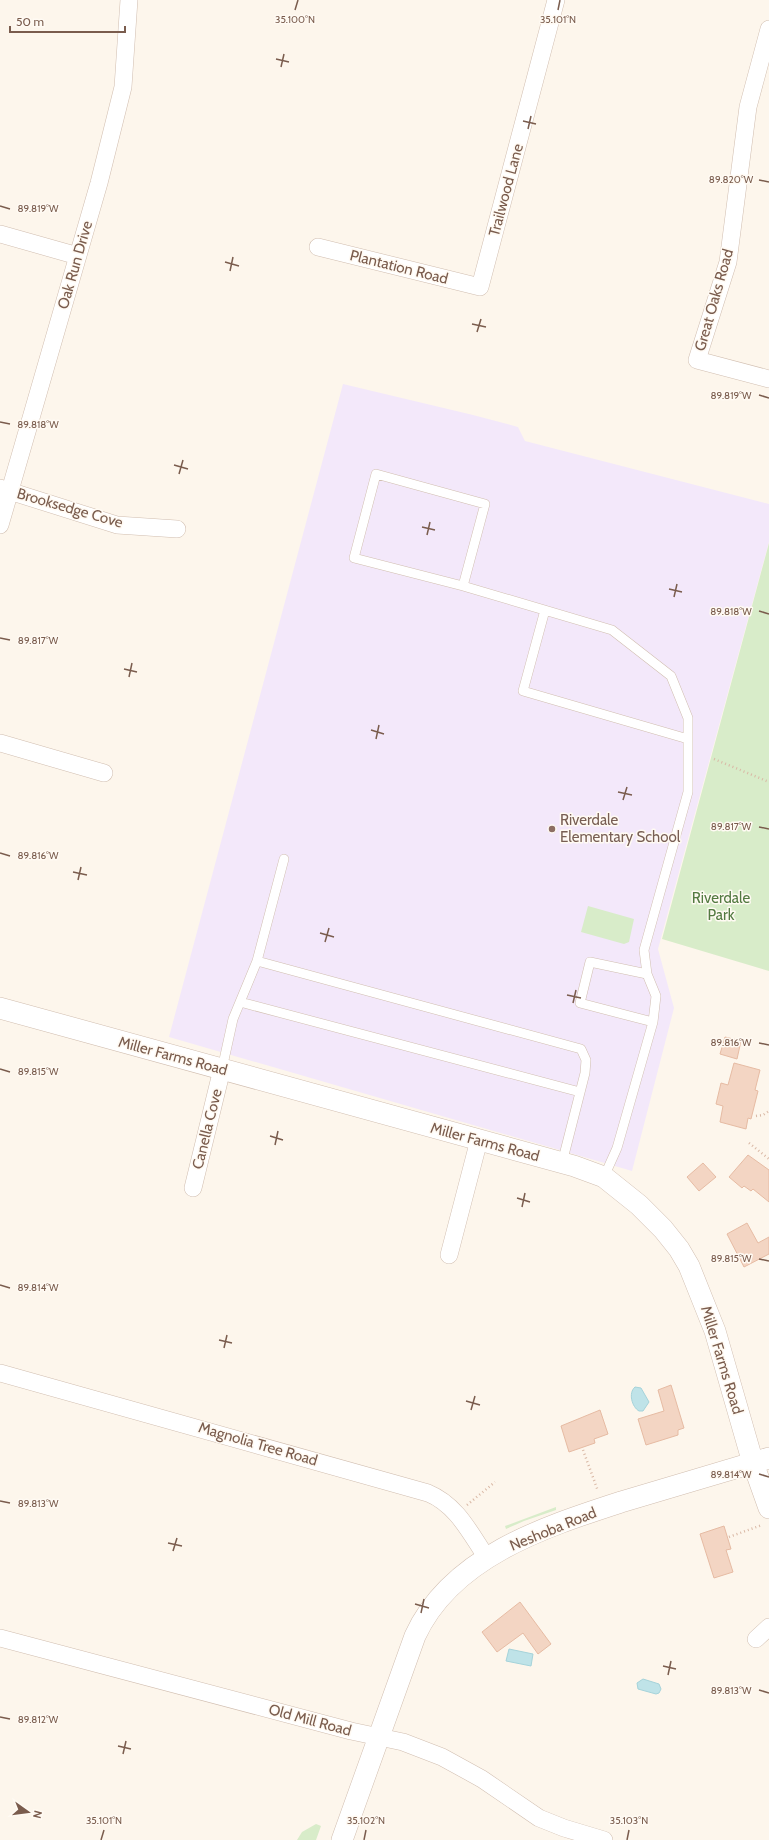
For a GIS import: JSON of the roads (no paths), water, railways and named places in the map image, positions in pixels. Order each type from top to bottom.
[{"type":"street","name":"Oak Run Drive","points":[[0,525],[5,489],[78,256],[99,184],[123,87],[129,0]]},
{"type":"street","name":"Trailwood Lane","points":[[480,287],[556,0]]},
{"type":"street","name":"Great Oaks Road","points":[[769,29],[748,107],[728,262],[697,360],[769,379]]},
{"type":"street","points":[[0,234],[78,256]]},
{"type":"street","name":"Plantation Road","points":[[318,247],[480,287]]},
{"type":"street","name":"Brooksedge Cove","points":[[5,489],[117,524],[177,529]]},
{"type":"street","points":[[0,743],[104,773]]},
{"type":"street","name":"Miller Farms Road","points":[[0,1008],[562,1163],[604,1177],[639,1205],[663,1229],[679,1249],[689,1266],[715,1331],[761,1460],[769,1508]]},
{"type":"street","name":"Canella Cove","points":[[193,1188],[222,1069]]},
{"type":"street","points":[[449,1255],[478,1140]]},
{"type":"street","name":"Magnolia Tree Road","points":[[0,1373],[428,1493],[447,1503],[457,1513],[487,1558]]},
{"type":"street","name":"Neshoba Road","points":[[342,1840],[421,1622],[441,1597],[470,1570],[487,1558],[520,1539],[569,1520],[761,1460]]},
{"type":"street","points":[[756,1639],[769,1627]]},
{"type":"street","name":"Old Mill Road","points":[[0,1638],[403,1742],[442,1757],[482,1779],[539,1818],[564,1828],[604,1840]]},
{"type":"lane","points":[[463,586],[485,504],[376,474],[354,558],[463,586],[612,630],[671,676],[688,718],[688,792],[644,950],[647,974],[656,996],[653,1022],[617,1148],[604,1177]]},
{"type":"lane","points":[[545,610],[523,691],[688,739]]},
{"type":"lane","points":[[222,1069],[233,1019],[257,961],[284,859]]},
{"type":"lane","points":[[257,961],[581,1049],[586,1060],[585,1073],[562,1163]]},
{"type":"lane","points":[[647,974],[590,962],[580,1003],[653,1022]]},
{"type":"lane","points":[[240,1002],[580,1092]]},
{"type":"water","points":[[635,1387],[641,1388],[649,1402],[643,1411],[639,1411],[634,1406],[632,1400],[631,1396]]},
{"type":"water","points":[[509,1649],[533,1654],[531,1666],[506,1661]]},
{"type":"water","points":[[643,1679],[659,1684],[661,1689],[659,1693],[656,1694],[638,1689],[637,1683]]},
{"type":"place","name":"Riverdale Elementary School","points":[[552,829]]},
{"type":"park label","name":"Riverdale Park","points":[[721,906]]}]
